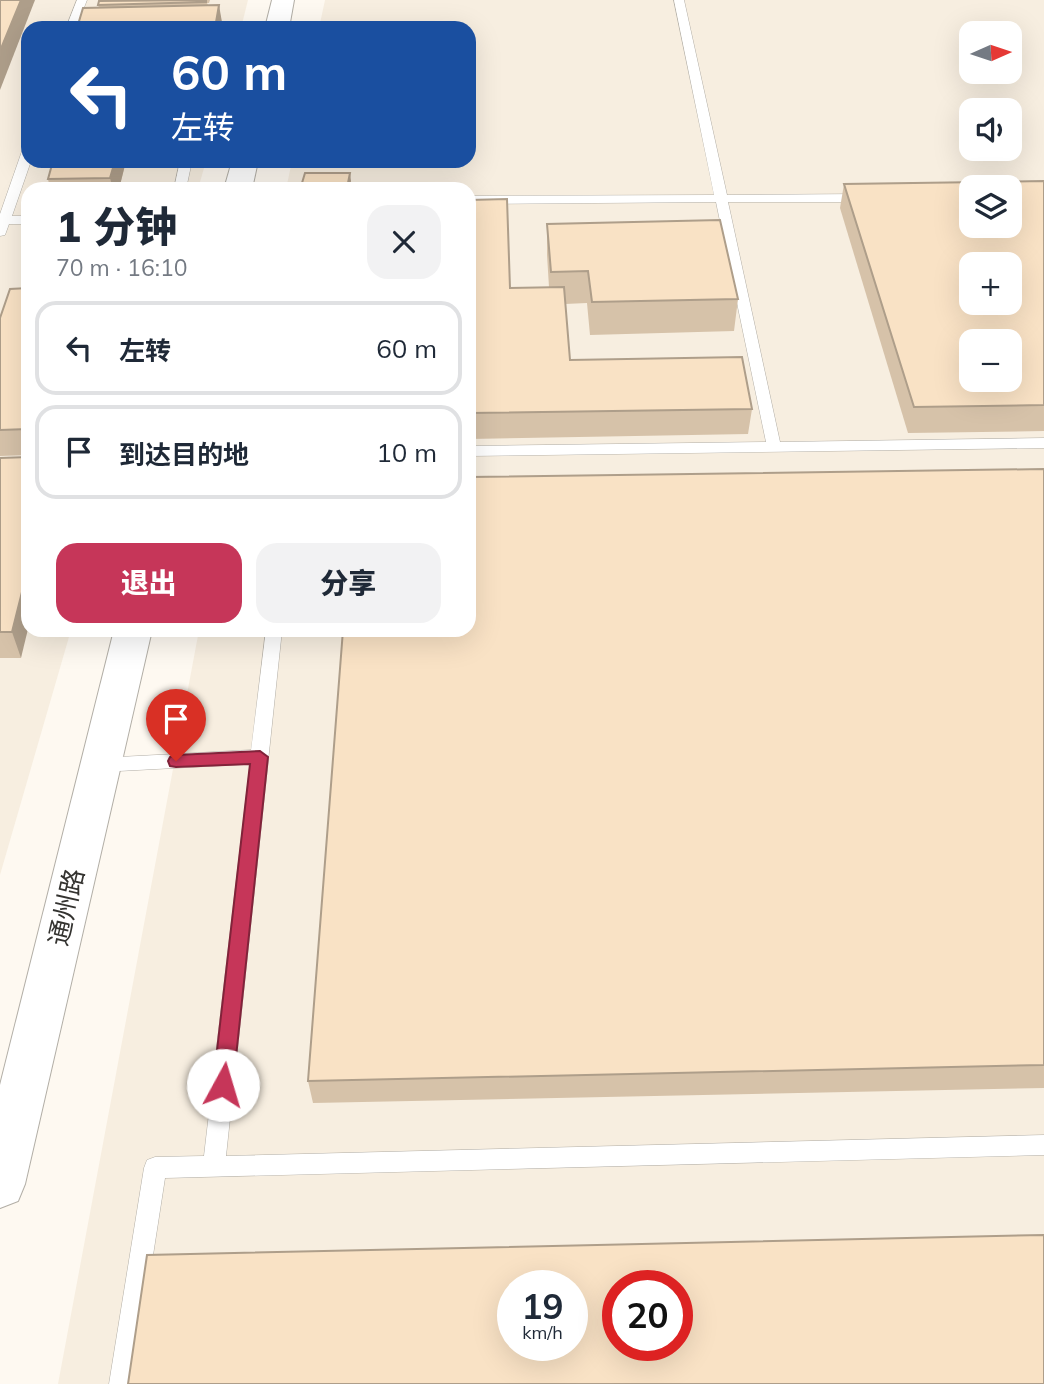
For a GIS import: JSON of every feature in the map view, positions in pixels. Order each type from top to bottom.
[{"type":"street","points":[[278,21],[283,0]]},
{"type":"street","name":"通州路","points":[[0,1184],[131,637]]},
{"type":"lane","points":[[74,21],[82,0]]},
{"type":"lane","points":[[679,0],[774,447]]},
{"type":"lane","points":[[21,165],[6,197],[2,226],[21,222]]},
{"type":"lane","points":[[476,200],[876,198]]},
{"type":"lane","points":[[476,451],[1044,443]]},
{"type":"lane","points":[[214,1167],[273,637]]},
{"type":"lane","points":[[100,765],[260,757]]},
{"type":"lane","points":[[121,1384],[155,1168],[1044,1145]]},
{"type":"shaded area","points":[[0,0],[248,0],[243,21],[21,21],[21,168],[204,168],[200,182],[21,182],[21,637],[69,637],[0,875]]},
{"type":"shaded area","points":[[325,0],[1044,0],[1044,1384],[58,1384],[198,637],[476,637],[476,182],[288,182],[290,168],[476,168],[476,21],[320,21]]},
{"type":"building","points":[[0,0],[21,0],[0,51]]},
{"type":"building","points":[[99,1],[206,2],[98,5]]},
{"type":"building","points":[[219,5],[216,21],[79,21],[83,8]]},
{"type":"building","points":[[51,168],[113,168],[110,178],[48,179]]},
{"type":"building","points":[[305,173],[350,173],[348,182],[302,182]]},
{"type":"building","points":[[1022,181],[1044,181],[1044,405],[914,407],[844,184],[959,182],[959,238],[1022,238]]},
{"type":"building","points":[[507,199],[510,288],[564,287],[570,360],[742,357],[752,409],[476,413],[476,200]]},
{"type":"building","points":[[720,220],[738,299],[592,302],[588,271],[551,272],[547,224]]},
{"type":"building","points":[[21,288],[21,429],[0,430],[0,318],[10,289]]},
{"type":"building","points":[[21,457],[21,596],[12,632],[0,632],[0,458]]},
{"type":"building","points":[[1044,469],[1044,1065],[308,1081],[342,637],[476,637],[476,477]]},
{"type":"building","points":[[1044,1235],[1044,1384],[128,1384],[147,1255]]},
{"type":"route","points":[[176,761],[260,757],[223,1085]]}]
